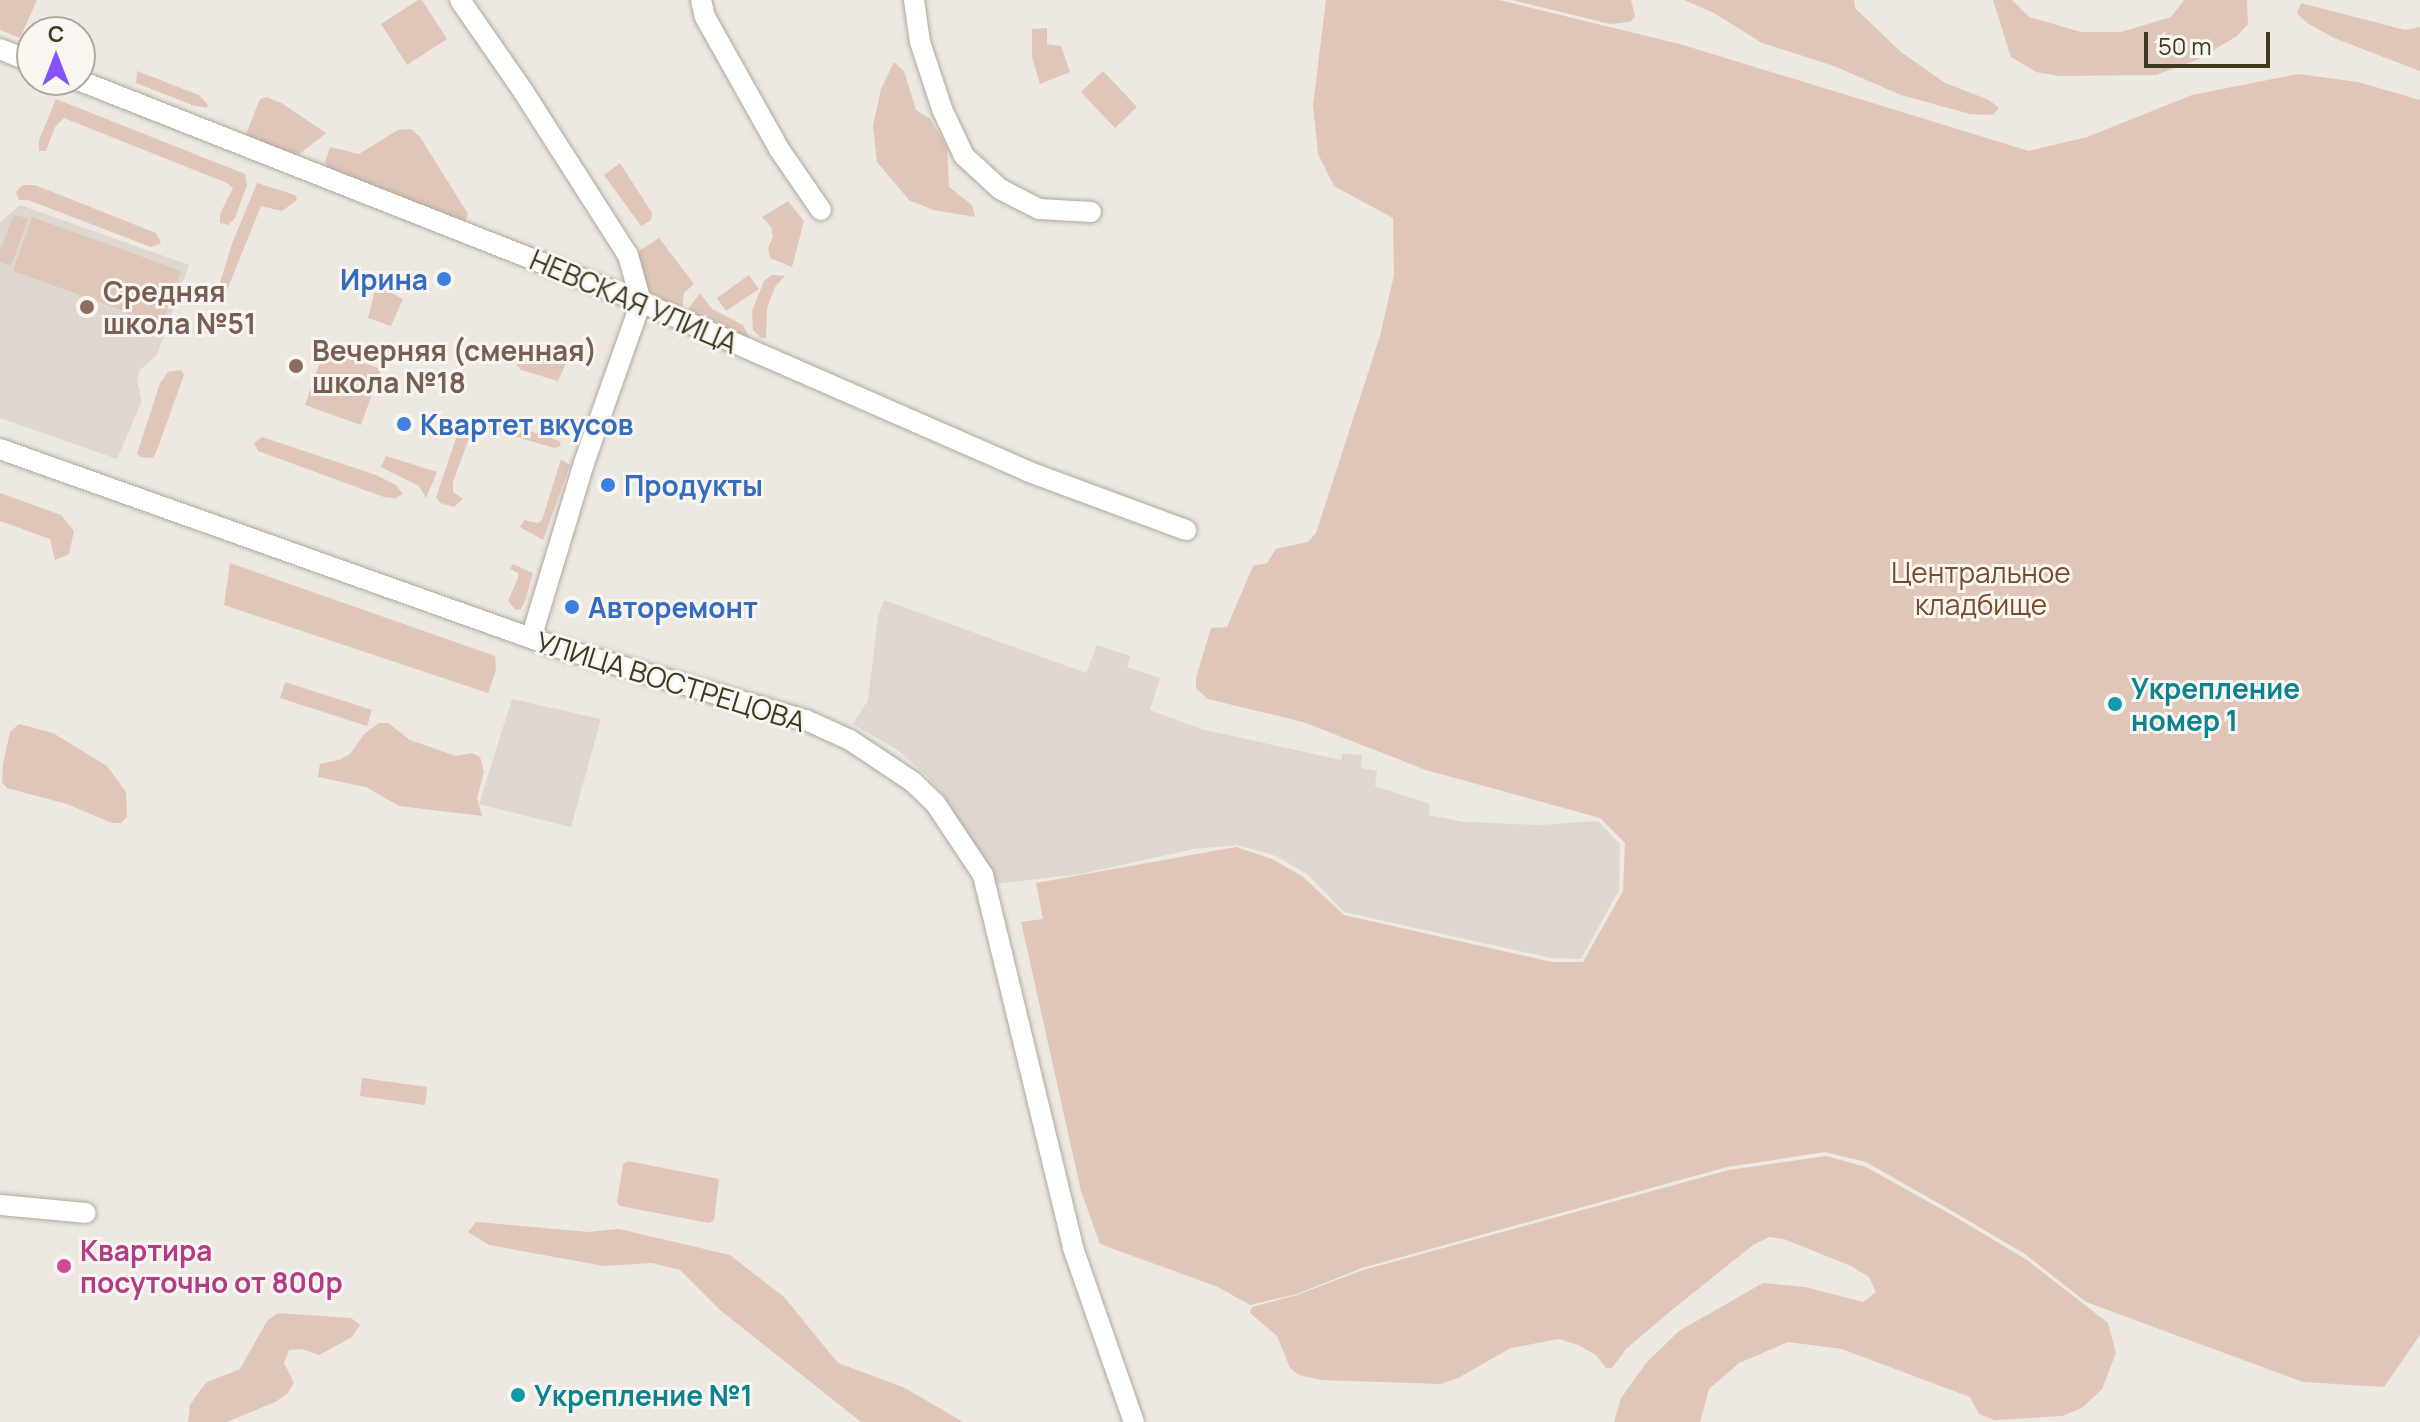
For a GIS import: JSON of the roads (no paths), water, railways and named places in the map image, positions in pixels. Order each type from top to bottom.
[{"type":"street","points":[[460,0],[523,91],[628,255],[641,302],[584,463],[531,638]]},
{"type":"street","points":[[701,0],[705,17],[779,149],[821,210]]},
{"type":"street","points":[[914,0],[920,42],[942,109],[964,156],[1000,189],[1039,209],[1091,212]]},
{"type":"street","name":"НЕВСКАЯ УЛИЦА","points":[[96,87],[641,302],[1027,471],[1186,530]]},
{"type":"street","name":"УЛИЦА ВОСТРЕЦОВА","points":[[0,449],[531,638],[806,720],[888,763],[935,803],[983,875],[1073,1248],[1134,1422]]},
{"type":"street","points":[[0,1205],[86,1213]]},
{"type":"place","name":"Ирина","points":[[444,279]]},
{"type":"place","name":"Средняя школа №51","points":[[87,307]]},
{"type":"place","name":"Вечерняя (сменная) школа №18","points":[[296,366]]},
{"type":"place","name":"Квартет вкусов","points":[[404,424]]},
{"type":"place","name":"Продукты","points":[[608,485]]},
{"type":"place","name":"Авторемонт","points":[[572,607]]},
{"type":"place","name":"Укрепление номер 1","points":[[2115,704]]},
{"type":"place","name":"Квартира посуточно от 800р","points":[[64,1266]]},
{"type":"place","name":"Укрепление №1","points":[[518,1395]]},
{"type":"park label","name":"Центральное кладбище","points":[[1981,588]]}]
